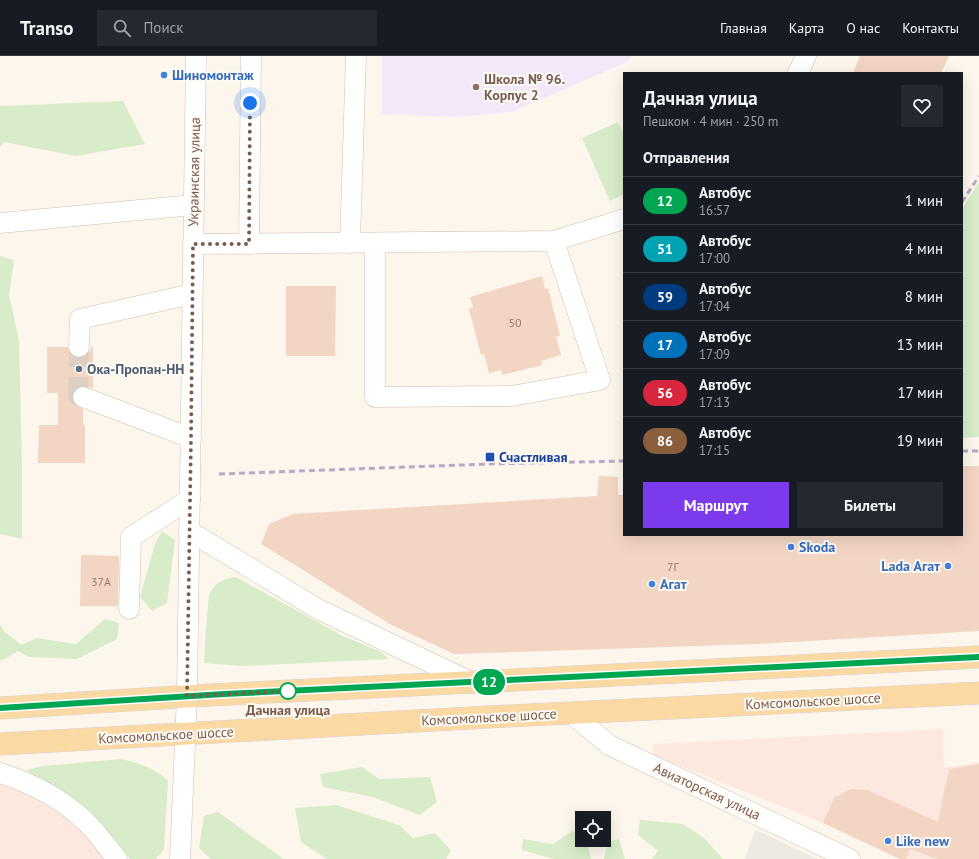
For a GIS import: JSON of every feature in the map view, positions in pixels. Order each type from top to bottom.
[{"type":"main road","points":[[0,708],[187,696],[979,657]]},
{"type":"main road","name":"Комсомольское шоссе","points":[[0,744],[571,713],[979,693]]},
{"type":"street","name":"Украинская улица","points":[[180,859],[187,696],[196,56]]},
{"type":"street","points":[[249,244],[251,56]]},
{"type":"street","points":[[350,243],[356,56]]},
{"type":"street","points":[[798,72],[806,56]]},
{"type":"street","points":[[0,223],[193,205]]},
{"type":"street","points":[[193,244],[554,241],[623,219]]},
{"type":"street","points":[[375,243],[376,397],[512,396],[600,380],[554,241]]},
{"type":"street","points":[[79,347],[80,319],[192,294]]},
{"type":"street","points":[[83,397],[191,438]]},
{"type":"street","points":[[129,609],[131,537],[190,499]]},
{"type":"street","points":[[189,531],[318,609],[473,683]]},
{"type":"street","name":"Авиаторская улица","points":[[571,713],[609,746],[850,859]]},
{"type":"street","points":[[0,773],[38,788],[67,805],[86,822],[117,859]]},
{"type":"shaded area","name":"Школа № 96. Корпус 2","points":[[382,56],[631,56],[627,62],[512,112],[453,117],[382,114]]},
{"type":"shaded area","points":[[943,729],[944,768],[979,762],[979,859],[900,859],[823,823],[653,755],[654,744]]},
{"type":"shaded area","points":[[0,782],[10,785],[61,810],[80,826],[106,859],[0,859]]},
{"type":"shaded area","points":[[756,830],[817,859],[745,859]]},
{"type":"green space","points":[[123,101],[145,144],[76,156],[4,142],[0,147],[0,106]]},
{"type":"green space","points":[[618,122],[623,132],[623,194],[610,201],[582,138]]},
{"type":"green space","points":[[979,182],[979,437],[963,438],[963,207]]},
{"type":"green space","points":[[0,256],[14,260],[9,295],[19,340],[22,539],[0,534]]},
{"type":"green space","points":[[162,531],[175,540],[167,603],[152,611],[140,597],[155,544]]},
{"type":"green space","points":[[236,577],[343,636],[381,652],[389,659],[243,666],[204,663],[209,595],[214,587],[220,582]]},
{"type":"green space","points":[[105,619],[119,623],[117,639],[77,659],[29,657],[18,651],[5,659],[0,660],[0,625],[5,632],[21,645],[37,638],[76,644]]},
{"type":"green space","points":[[121,759],[147,767],[163,776],[168,781],[164,849],[156,859],[130,859],[96,817],[88,810],[71,797],[27,770],[42,766]]},
{"type":"green space","points":[[362,767],[379,779],[430,777],[437,802],[420,815],[373,797],[323,787],[320,774]]},
{"type":"green space","points":[[336,805],[399,825],[413,838],[435,833],[451,851],[446,859],[327,859],[301,842],[295,808]]},
{"type":"green space","points":[[218,812],[283,859],[211,859],[199,848],[204,816]]},
{"type":"green space","points":[[640,820],[683,824],[705,839],[723,859],[652,859],[658,851],[638,835]]},
{"type":"green space","points":[[572,831],[575,832],[575,847],[588,847],[591,859],[553,859],[522,850],[523,839],[553,844]]},
{"type":"green space","points":[[619,839],[625,859],[604,859],[607,847],[611,847],[611,841]]},
{"type":"building","points":[[860,56],[949,56],[941,72],[853,72]]},
{"type":"building","points":[[542,276],[545,289],[548,288],[560,336],[556,337],[561,355],[541,361],[542,365],[502,375],[501,370],[489,373],[484,354],[481,355],[469,309],[473,307],[470,297]]},
{"type":"building","points":[[286,286],[336,286],[335,356],[286,356]]},
{"type":"building","points":[[47,347],[68,347],[69,352],[73,356],[79,358],[85,357],[89,353],[91,347],[93,347],[93,388],[82,386],[76,388],[72,393],[74,405],[83,409],[83,425],[85,425],[85,463],[38,463],[39,425],[58,425],[58,393],[47,393]]},
{"type":"building","name":"Агат","points":[[963,466],[979,466],[979,631],[757,644],[454,654],[390,624],[261,544],[269,524],[293,514],[597,496],[599,476],[618,477],[618,495],[623,495],[623,536],[963,536]]},
{"type":"building","points":[[81,555],[119,556],[118,606],[80,606]]},
{"type":"building","points":[[979,764],[979,859],[937,859],[910,849],[906,859],[900,859],[823,823],[834,798],[851,789],[868,790],[938,822],[950,769]]},
{"type":"tunnel","points":[[79,347],[78,396],[83,397]]},
{"type":"railway","points":[[963,200],[979,176]]},
{"type":"railway","points":[[963,451],[979,451]]},
{"type":"railway","points":[[219,474],[489,464],[623,461]]},
{"type":"bus line","name":"12","points":[[0,708],[224,694],[979,657]]},
{"type":"place","name":"Шиномонтаж","points":[[164,75]]},
{"type":"place","name":"Школа № 96. Корпус 2","points":[[476,87]]},
{"type":"place","name":"Ока-Пропан-НН","points":[[79,369]]},
{"type":"place","name":"Счастливая","points":[[490,457]]},
{"type":"place","name":"Skoda","points":[[791,547]]},
{"type":"place","name":"Lada Агат","points":[[948,566]]},
{"type":"place","name":"Агат","points":[[652,584]]},
{"type":"place","name":"Дачная улица","points":[[288,691]]},
{"type":"place","name":"Like new","points":[[888,841]]},
{"type":"route","points":[[250,103],[249,244],[193,244],[187,696],[288,691]]}]
